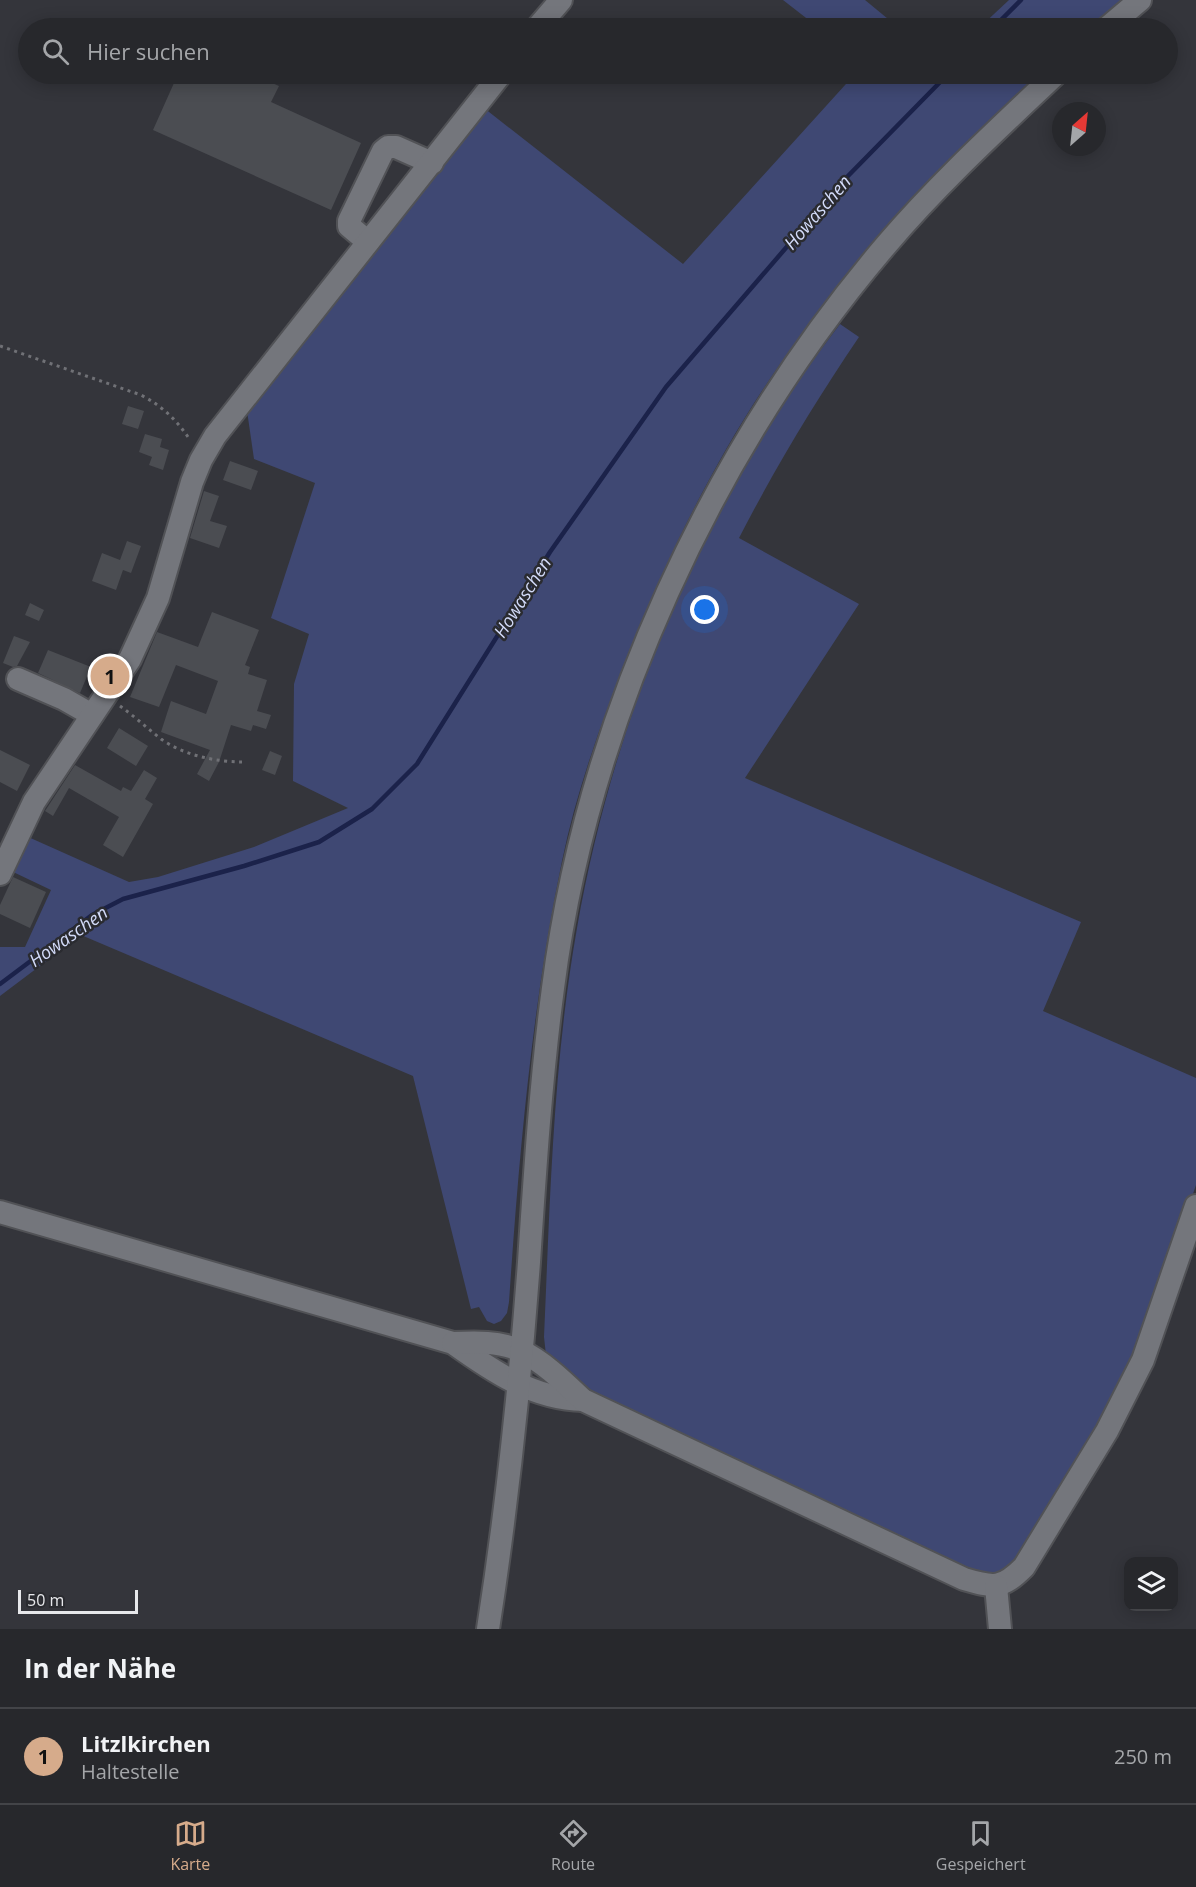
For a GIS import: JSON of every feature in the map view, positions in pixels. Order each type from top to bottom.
[{"type":"street","points":[[546,18],[561,0]]},
{"type":"street","points":[[1119,18],[1140,0]]},
{"type":"street","points":[[0,874],[34,802],[130,659],[158,598],[181,515],[201,460],[215,436],[493,84]]},
{"type":"street","points":[[488,1629],[502,1540],[518,1384],[540,1099],[553,983],[576,860],[608,743],[663,603],[695,534],[763,414],[802,355],[837,306],[887,244],[959,165],[1045,84]]},
{"type":"street","points":[[368,242],[349,226],[349,221],[383,151],[388,147],[396,147],[432,164]]},
{"type":"street","points":[[18,679],[64,699],[92,715]]},
{"type":"street","points":[[453,1343],[477,1341],[521,1351],[566,1384],[583,1400],[964,1579],[996,1586],[1010,1581],[1024,1567],[1107,1431],[1143,1360],[1196,1206]]},
{"type":"street","points":[[0,1212],[453,1343],[518,1384],[563,1400],[583,1400]]},
{"type":"street","points":[[996,1586],[1000,1629]]},
{"type":"path","points":[[0,346],[117,385],[159,405],[184,431],[201,460]]},
{"type":"path","points":[[106,696],[162,740],[186,752],[225,762],[243,762]]},
{"type":"shaded area","points":[[783,0],[865,0],[887,18],[806,18]]},
{"type":"shaded area","points":[[1009,0],[1124,0],[1103,18],[990,18]]},
{"type":"shaded area","points":[[846,84],[1033,84],[885,235],[825,303],[798,339],[748,412],[704,489],[647,609],[601,727],[575,807],[562,861],[542,970],[528,1080],[509,1302],[507,1313],[501,1321],[494,1324],[487,1321],[479,1307],[471,1309],[413,1076],[81,935],[0,996],[0,947],[25,947],[51,890],[9,870],[26,836],[129,882],[158,877],[254,847],[348,808],[293,781],[294,684],[309,634],[271,618],[315,483],[254,459],[246,404],[484,108],[683,264]]},
{"type":"shaded area","points":[[840,324],[859,337],[796,436],[739,538],[859,604],[745,778],[1081,922],[1043,1011],[1196,1078],[1196,1185],[1138,1354],[1101,1428],[1008,1574],[980,1576],[643,1419],[587,1389],[546,1355],[544,1337],[551,1183],[563,1030],[577,928],[594,847],[615,767],[641,688],[672,610],[707,535],[747,462],[791,391]]},
{"type":"building","points":[[174,84],[274,84],[279,86],[271,102],[361,143],[331,210],[153,130]]},
{"type":"building","points":[[128,406],[144,411],[138,429],[122,424]]},
{"type":"building","points":[[145,434],[162,439],[160,447],[169,450],[163,470],[149,465],[152,457],[139,452]]},
{"type":"building","points":[[230,461],[258,471],[251,490],[223,480]]},
{"type":"building","points":[[204,491],[219,496],[210,521],[227,526],[219,548],[190,538]]},
{"type":"building","points":[[127,541],[141,546],[131,573],[123,570],[116,590],[92,581],[102,553],[120,560]]},
{"type":"building","points":[[30,603],[44,610],[39,621],[25,615]]},
{"type":"building","points":[[212,612],[259,630],[245,665],[250,667],[248,674],[267,680],[257,711],[271,715],[266,729],[253,725],[251,731],[231,725],[219,762],[209,781],[197,774],[210,750],[161,732],[171,701],[206,714],[218,681],[176,665],[159,707],[130,697],[157,632],[198,647]]},
{"type":"building","points":[[14,636],[30,642],[17,666],[13,667],[3,663]]},
{"type":"building","points":[[48,650],[91,667],[80,693],[38,673]]},
{"type":"building","points":[[119,728],[148,746],[136,766],[107,748]]},
{"type":"building","points":[[0,750],[30,765],[17,791],[0,782]]},
{"type":"building","points":[[270,751],[282,756],[275,775],[262,770]]},
{"type":"building","points":[[75,765],[121,791],[123,787],[131,791],[144,770],[157,778],[145,799],[153,804],[123,857],[103,845],[119,817],[69,788],[53,816],[45,811]]},
{"type":"building","points":[[13,877],[46,892],[30,928],[0,914],[0,905]]},
{"type":"waterway","name":"Howaschen","points":[[1003,18],[1021,0]]},
{"type":"waterway","name":"Howaschen","points":[[0,984],[92,915],[123,899],[244,866],[319,842],[372,809],[417,764],[550,552],[666,387],[847,177],[938,84]]},
{"type":"place","name":"Litzlkirchen","points":[[110,676]]}]
